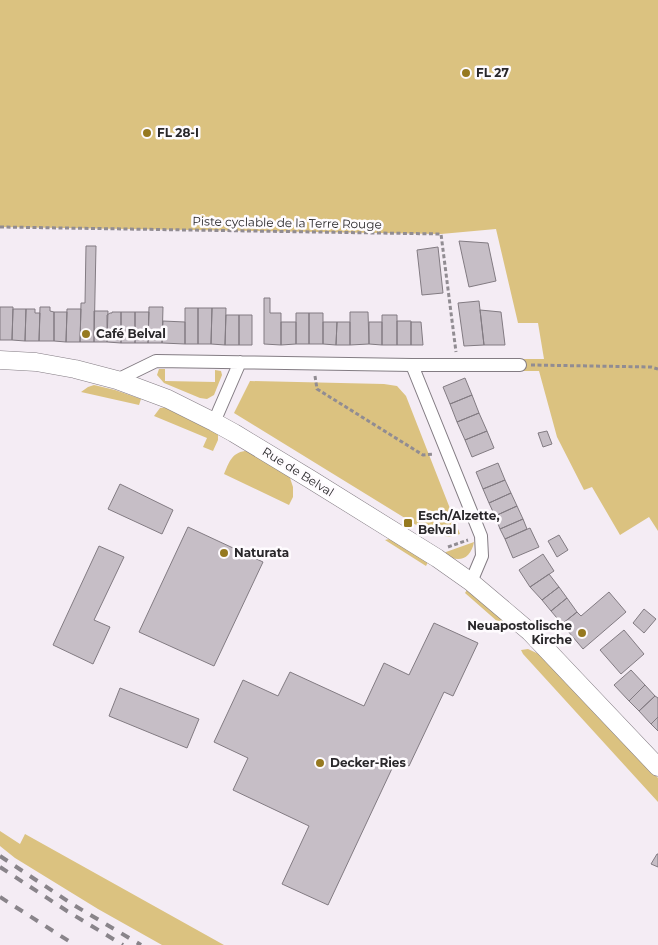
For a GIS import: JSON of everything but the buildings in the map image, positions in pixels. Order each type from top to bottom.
[{"type":"main road","name":"Rue de Belval","points":[[0,360],[36,362],[74,369],[117,380],[168,399],[214,422],[310,479],[437,558],[471,582],[526,628],[658,766]]},
{"type":"street","points":[[117,380],[156,361],[520,365]]},
{"type":"street","points":[[214,422],[240,362]]},
{"type":"street","points":[[412,365],[481,536],[482,556],[471,582]]},
{"type":"path","name":"Piste cyclable de la Terre Rouge","points":[[0,227],[442,234],[458,365]]},
{"type":"path","points":[[312,364],[317,389],[423,455],[447,452]]},
{"type":"path","points":[[520,365],[651,367],[658,369]]},
{"type":"path","points":[[437,558],[445,548],[481,536]]},
{"type":"shaded area","points":[[0,0],[658,0],[658,531],[649,517],[620,535],[592,487],[584,490],[557,437],[539,371],[521,371],[519,359],[544,359],[538,323],[518,323],[496,229],[441,234],[0,227]]},
{"type":"shaded area","points":[[159,369],[165,369],[165,381],[215,382],[215,370],[221,371],[222,375],[214,395],[207,399],[200,398],[164,383],[157,375]]},
{"type":"shaded area","points":[[250,381],[384,384],[397,386],[406,396],[460,534],[449,537],[426,531],[234,413]]},
{"type":"shaded area","points":[[94,385],[141,399],[139,405],[81,392]]},
{"type":"shaded area","points":[[170,407],[218,434],[218,440],[213,451],[203,447],[207,438],[154,416],[160,408]]},
{"type":"shaded area","points":[[245,451],[253,452],[289,475],[293,487],[293,497],[289,505],[224,474],[234,456]]},
{"type":"shaded area","points":[[385,540],[394,540],[428,562],[426,566]]},
{"type":"shaded area","points":[[474,542],[470,552],[463,558],[455,559],[445,554],[446,552]]},
{"type":"shaded area","points":[[468,588],[510,623],[506,629],[465,593]]},
{"type":"shaded area","points":[[528,649],[545,657],[658,778],[658,802],[521,650]]},
{"type":"shaded area","points":[[0,831],[20,844],[25,834],[224,945],[162,945],[98,909],[15,858],[0,846]]},
{"type":"railway","points":[[0,856],[72,904],[141,945]]},
{"type":"railway","points":[[0,867],[123,945]]},
{"type":"railway","points":[[0,897],[75,945]]},
{"type":"place","name":"FL 27","points":[[466,73]]},
{"type":"place","name":"FL 28-I","points":[[147,133]]},
{"type":"place","name":"Café Belval","points":[[86,334]]},
{"type":"place","name":"Esch/Alzette, Belval","points":[[408,523]]},
{"type":"place","name":"Naturata","points":[[224,553]]},
{"type":"place","name":"Neuapostolische Kirche","points":[[582,633]]},
{"type":"place","name":"Decker-Ries","points":[[320,763]]}]
